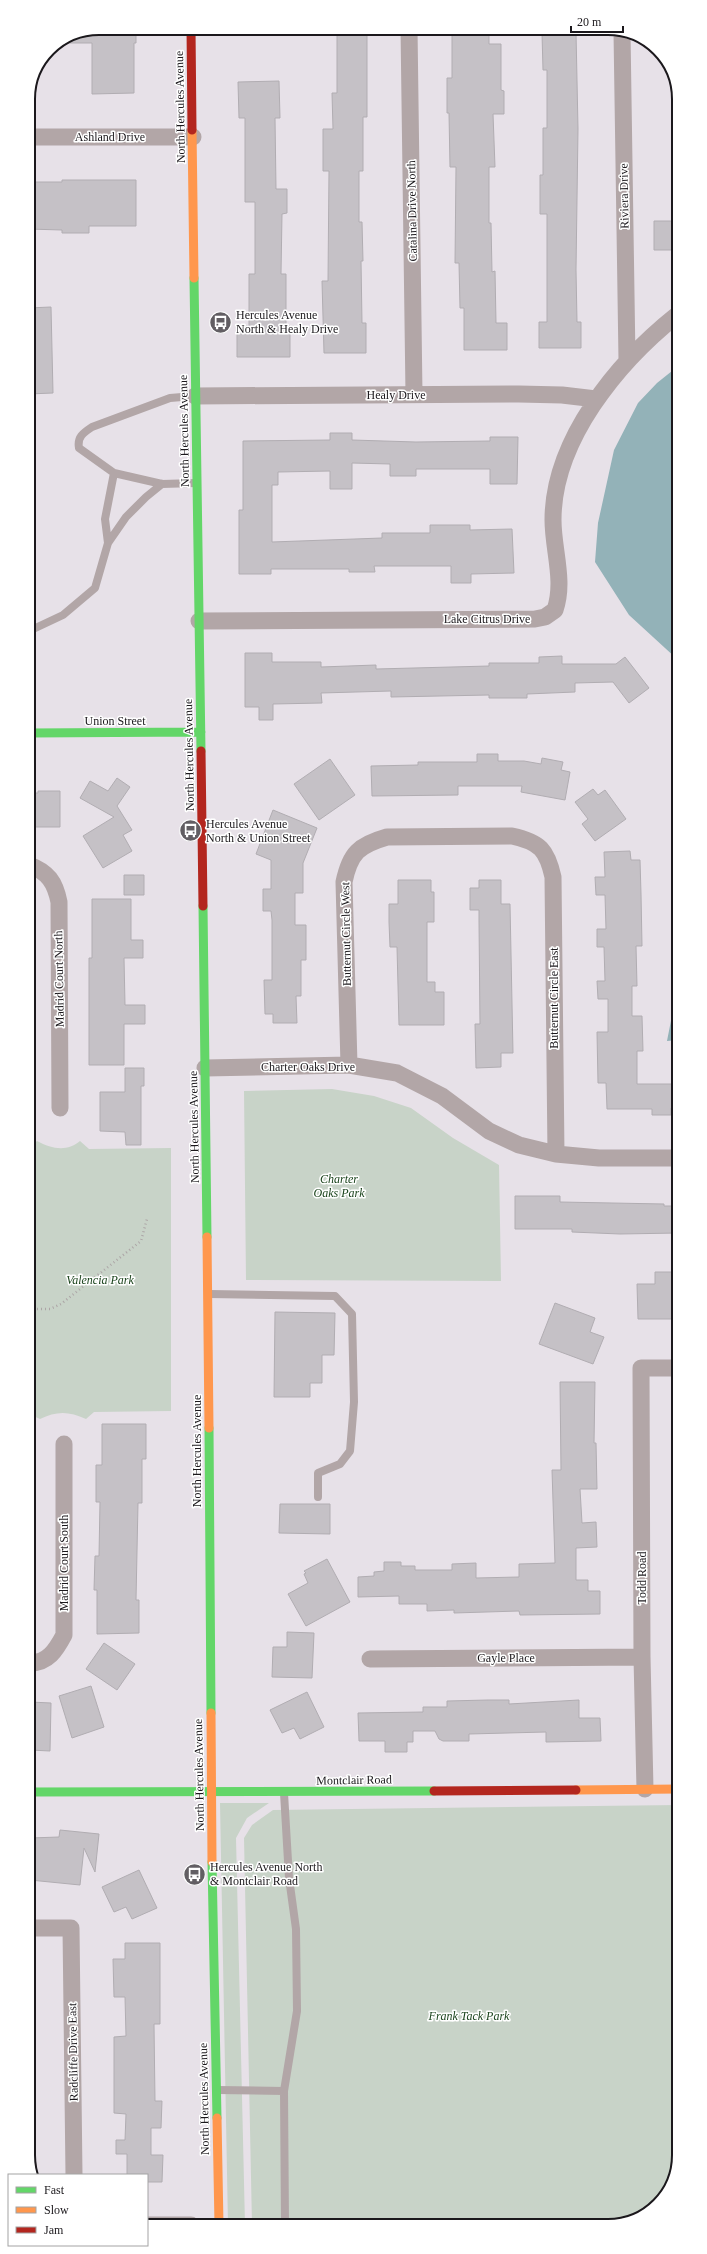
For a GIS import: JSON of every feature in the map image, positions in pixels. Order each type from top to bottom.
[{"type":"street","name":"North Hercules Avenue","points":[[191,35],[208,1294],[211,1793],[219,2219]]},
{"type":"street","name":"Catalina Drive North","points":[[409,35],[414,394]]},
{"type":"street","name":"Riviera Drive","points":[[622,36],[627,360]]},
{"type":"street","name":"Ashland Drive","points":[[35,137],[193,137]]},
{"type":"street","name":"Lake Citrus Drive","points":[[199,621],[527,620],[545,616],[555,610],[560,587],[553,519],[561,474],[569,450],[596,399],[627,360],[672,320]]},
{"type":"street","name":"Healy Drive","points":[[195,396],[414,394],[562,395],[596,399]]},
{"type":"street","name":"Union Street","points":[[35,733],[201,732]]},
{"type":"street","name":"Butternut Circle West","points":[[349,1065],[344,882],[348,865],[355,852],[370,842],[387,837],[512,836],[527,839],[540,846]]},
{"type":"street","name":"Butternut Circle East","points":[[540,846],[550,860],[554,877],[556,1154]]},
{"type":"street","name":"Madrid Court North","points":[[35,867],[41,869],[51,879],[56,890],[58,902],[60,1108]]},
{"type":"street","name":"Charter Oaks Drive","points":[[205,1068],[349,1065],[397,1073],[442,1096],[489,1131],[519,1145],[556,1154],[599,1158],[672,1158]]},
{"type":"street","name":"Todd Road","points":[[645,1789],[642,1657],[641,1368],[672,1368]]},
{"type":"street","name":"Madrid Court South","points":[[35,1663],[39,1663],[55,1652],[64,1635],[64,1444]]},
{"type":"street","name":"Gayle Place","points":[[370,1659],[642,1657]]},
{"type":"street","name":"Montclair Road","points":[[35,1792],[211,1793],[672,1789]]},
{"type":"street","name":"Radcliffe Drive East","points":[[35,1928],[71,1928],[74,2174]]},
{"type":"lane","points":[[195,396],[170,398],[92,427],[82,433],[78,440],[79,448],[114,473],[162,484],[197,483]]},
{"type":"lane","points":[[108,543],[105,518],[114,473]]},
{"type":"lane","points":[[35,628],[63,615],[95,588],[108,543],[126,517],[146,497],[162,484]]},
{"type":"lane","points":[[208,1294],[335,1296],[352,1314],[354,1402],[350,1451],[340,1464],[318,1473],[318,1497]]},
{"type":"lane","points":[[284,1792],[289,1878],[296,1929],[297,2011],[284,2091],[285,2219]]},
{"type":"lane","points":[[216,2090],[284,2091]]},
{"type":"path","points":[[35,1309],[50,1309],[61,1304],[141,1241],[147,1219]]},
{"type":"green space","name":"Charter Oaks Park","points":[[332,1089],[374,1096],[411,1108],[453,1138],[499,1165],[501,1281],[246,1280],[244,1091]]},
{"type":"green space","name":"Valencia Park","points":[[37,1141],[48,1146],[59,1148],[70,1147],[80,1141],[89,1149],[171,1148],[171,1411],[94,1412],[86,1419],[68,1413],[52,1414],[40,1419],[35,1417],[35,1143]]},
{"type":"green space","points":[[220,1803],[269,1803],[247,1818],[236,1838],[245,2219],[228,2219]]},
{"type":"green space","name":"Frank Tack Park","points":[[672,1805],[672,2155],[669,2176],[659,2194],[650,2203],[644,2208],[625,2217],[608,2219],[252,2219],[244,1838],[252,1825],[273,1810]]},
{"type":"water","points":[[672,371],[672,654],[629,615],[595,562],[598,523],[614,450],[638,403],[657,383]]},
{"type":"water","points":[[672,1016],[672,1041],[667,1041]]},
{"type":"building","points":[[136,35],[136,43],[134,43],[134,93],[92,94],[92,43],[68,43],[86,36]]},
{"type":"building","points":[[337,35],[367,35],[367,117],[363,117],[363,171],[359,171],[359,222],[362,222],[363,261],[361,261],[362,323],[366,323],[366,353],[324,353],[322,281],[328,281],[329,171],[323,171],[323,129],[333,129],[332,93],[337,93]]},
{"type":"building","points":[[452,35],[489,35],[489,44],[501,44],[501,90],[504,91],[504,114],[493,114],[495,167],[489,167],[489,223],[491,223],[492,272],[495,271],[496,323],[507,323],[507,350],[464,350],[464,308],[460,308],[459,263],[455,263],[456,167],[450,167],[449,113],[447,113],[447,78],[452,78]]},
{"type":"building","points":[[542,35],[576,35],[578,129],[576,270],[577,322],[581,322],[581,348],[539,348],[539,322],[547,322],[547,214],[540,214],[540,175],[543,175],[543,128],[547,128],[547,70],[543,70]]},
{"type":"building","points":[[279,81],[280,118],[275,118],[276,189],[287,189],[287,213],[282,214],[281,274],[286,274],[286,326],[290,326],[290,357],[237,357],[237,326],[249,326],[249,274],[255,274],[255,202],[245,202],[245,118],[239,118],[238,82]]},
{"type":"building","points":[[62,180],[136,180],[136,226],[89,226],[89,233],[62,233],[62,230],[35,229],[35,182],[62,182]]},
{"type":"building","points":[[654,221],[672,221],[672,250],[654,250]]},
{"type":"building","points":[[51,307],[53,393],[35,394],[35,308]]},
{"type":"building","points":[[330,433],[352,433],[352,440],[416,442],[490,441],[490,437],[518,437],[517,484],[490,484],[490,469],[416,469],[416,476],[390,476],[390,464],[352,463],[352,489],[330,489],[330,471],[278,472],[278,485],[272,485],[272,542],[382,538],[382,533],[430,533],[430,525],[470,525],[470,530],[512,529],[514,573],[471,574],[471,583],[451,583],[451,566],[374,566],[375,572],[349,572],[349,569],[271,569],[271,574],[239,574],[239,510],[243,510],[243,441],[330,440]]},
{"type":"building","points":[[245,653],[272,653],[272,662],[321,662],[321,667],[376,665],[376,669],[489,666],[489,663],[539,663],[539,657],[562,656],[562,664],[616,664],[625,657],[649,688],[629,703],[613,682],[575,683],[575,692],[527,694],[527,698],[489,698],[489,695],[391,697],[391,691],[321,693],[322,703],[273,704],[273,720],[259,720],[259,707],[245,707]]},
{"type":"building","points":[[477,754],[498,754],[498,761],[524,761],[541,764],[542,758],[563,762],[561,770],[570,772],[565,800],[521,792],[522,786],[458,786],[458,795],[372,796],[371,766],[418,765],[418,762],[477,762]]},
{"type":"building","points":[[330,759],[355,795],[319,820],[294,784]]},
{"type":"building","points":[[117,778],[130,787],[117,806],[132,830],[123,835],[132,851],[103,868],[83,836],[114,817],[80,798],[90,781],[108,791]]},
{"type":"building","points":[[593,789],[598,795],[605,790],[626,819],[595,841],[582,824],[588,819],[575,802]]},
{"type":"building","points":[[38,791],[60,791],[60,827],[35,827],[35,793],[38,793]]},
{"type":"building","points":[[273,810],[317,828],[303,863],[303,893],[295,893],[295,925],[306,925],[306,960],[301,960],[301,996],[296,996],[297,1023],[273,1023],[273,1014],[265,1014],[264,980],[272,980],[272,920],[271,911],[263,911],[263,889],[271,889],[271,860],[256,854]]},
{"type":"building","points":[[630,851],[631,860],[640,860],[642,946],[636,946],[637,986],[632,986],[632,1016],[642,1016],[643,1051],[637,1051],[637,1084],[672,1084],[671,1115],[652,1115],[652,1109],[607,1109],[606,1083],[598,1083],[597,1032],[608,1032],[608,999],[598,999],[597,981],[605,981],[604,947],[597,947],[597,929],[606,929],[605,895],[596,895],[595,877],[605,877],[604,852]]},
{"type":"building","points":[[124,875],[144,875],[144,895],[124,895]]},
{"type":"building","points":[[398,880],[431,880],[431,892],[434,892],[434,922],[427,922],[427,982],[435,982],[435,992],[444,992],[444,1025],[399,1025],[397,947],[390,947],[389,922],[389,904],[398,904]]},
{"type":"building","points":[[479,880],[501,880],[501,904],[510,904],[513,1053],[501,1053],[501,1067],[476,1068],[475,1024],[480,1024],[479,910],[470,910],[470,888],[479,888]]},
{"type":"building","points":[[92,899],[131,899],[131,940],[143,940],[143,958],[124,958],[125,1005],[145,1005],[145,1024],[124,1024],[124,1065],[89,1065],[89,958],[92,958]]},
{"type":"building","points":[[125,1068],[144,1068],[144,1086],[141,1086],[141,1145],[126,1145],[125,1132],[100,1131],[100,1092],[125,1092]]},
{"type":"building","points":[[515,1196],[560,1196],[560,1202],[664,1204],[664,1206],[672,1206],[672,1233],[620,1234],[572,1232],[572,1229],[515,1229]]},
{"type":"building","points":[[655,1272],[672,1272],[672,1319],[638,1319],[637,1284],[655,1284]]},
{"type":"building","points":[[555,1303],[595,1318],[590,1332],[604,1337],[593,1364],[539,1344]]},
{"type":"building","points":[[275,1312],[335,1313],[334,1355],[322,1355],[322,1383],[310,1383],[310,1397],[274,1397]]},
{"type":"building","points":[[560,1382],[595,1382],[594,1443],[596,1443],[597,1489],[580,1489],[582,1523],[596,1522],[597,1547],[576,1548],[576,1580],[588,1580],[588,1591],[600,1591],[600,1614],[520,1615],[519,1611],[454,1613],[454,1610],[427,1611],[427,1604],[399,1604],[399,1596],[358,1597],[358,1577],[374,1576],[374,1572],[384,1571],[384,1562],[401,1562],[401,1566],[415,1566],[415,1570],[452,1570],[452,1564],[476,1563],[476,1578],[519,1577],[519,1564],[555,1563],[552,1470],[561,1470]]},
{"type":"building","points":[[102,1424],[146,1424],[146,1459],[142,1459],[142,1503],[138,1503],[136,1600],[139,1600],[139,1633],[97,1634],[97,1590],[94,1590],[95,1556],[99,1556],[100,1502],[96,1502],[96,1465],[102,1465]]},
{"type":"building","points":[[280,1504],[330,1504],[330,1534],[279,1533]]},
{"type":"building","points":[[327,1559],[350,1602],[306,1626],[288,1594],[308,1583],[304,1574],[306,1573],[304,1571]]},
{"type":"building","points":[[287,1632],[314,1633],[312,1678],[272,1677],[273,1647],[287,1647]]},
{"type":"building","points":[[104,1643],[135,1664],[117,1690],[86,1669]]},
{"type":"building","points":[[91,1686],[104,1727],[72,1738],[59,1696]]},
{"type":"building","points":[[307,1692],[324,1727],[300,1739],[294,1728],[282,1733],[270,1710]]},
{"type":"building","points":[[509,1700],[509,1704],[579,1700],[579,1718],[600,1718],[601,1741],[546,1742],[546,1732],[469,1734],[469,1741],[443,1741],[439,1739],[435,1731],[413,1731],[413,1742],[407,1742],[407,1752],[385,1752],[385,1741],[359,1741],[358,1713],[423,1712],[423,1707],[447,1707],[447,1701]]},
{"type":"building","points":[[35,1702],[51,1703],[50,1751],[35,1750]]},
{"type":"building","points":[[60,1830],[99,1834],[95,1872],[84,1848],[80,1885],[35,1880],[35,1838],[59,1837]]},
{"type":"building","points":[[139,1870],[157,1908],[132,1919],[126,1907],[114,1912],[102,1887]]},
{"type":"building","points":[[125,1943],[160,1943],[160,2024],[154,2024],[155,2101],[162,2101],[161,2128],[151,2128],[151,2155],[163,2155],[162,2182],[148,2182],[148,2174],[127,2174],[127,2154],[116,2154],[116,2140],[125,2140],[126,2114],[114,2113],[114,2037],[126,2036],[125,1997],[114,1997],[113,1959],[125,1959]]},
{"type":"traffic: fast","points":[[194,278],[201,751]]},
{"type":"traffic: fast","points":[[35,733],[201,732]]},
{"type":"traffic: fast","points":[[203,906],[207,1237]]},
{"type":"traffic: fast","points":[[209,1428],[211,1713]]},
{"type":"traffic: fast","points":[[35,1792],[434,1791]]},
{"type":"traffic: fast","points":[[212,1862],[217,2118]]},
{"type":"traffic: slow","points":[[192,130],[194,278]]},
{"type":"traffic: slow","points":[[207,1237],[209,1428]]},
{"type":"traffic: slow","points":[[211,1713],[212,1862]]},
{"type":"traffic: slow","points":[[576,1790],[672,1789]]},
{"type":"traffic: slow","points":[[217,2118],[219,2219]]},
{"type":"traffic: jam","points":[[191,35],[192,130]]},
{"type":"traffic: jam","points":[[201,751],[203,906]]},
{"type":"traffic: jam","points":[[434,1791],[576,1790]]},
{"type":"place","name":"Hercules Avenue North & Healy Drive","points":[[221,322]]},
{"type":"place","name":"Hercules Avenue North & Union Street","points":[[190,831]]},
{"type":"place","name":"Hercules Avenue North & Montclair Road","points":[[194,1874]]}]
